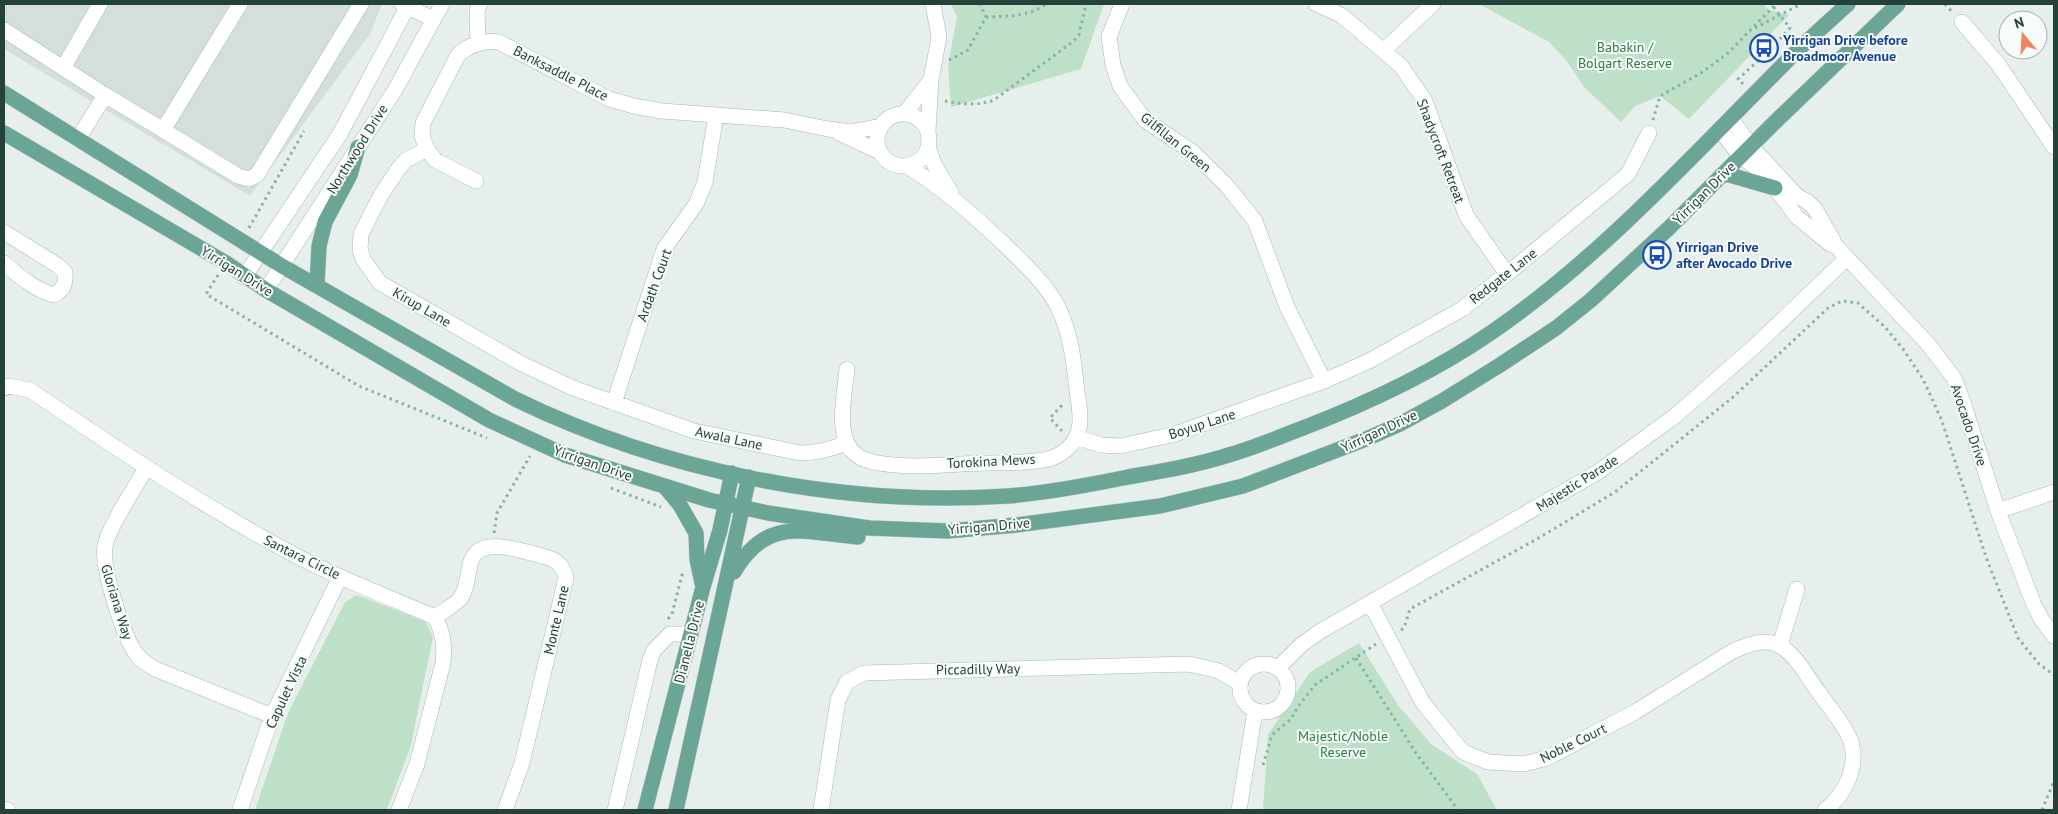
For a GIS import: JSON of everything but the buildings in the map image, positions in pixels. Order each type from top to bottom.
[{"type":"main road","name":"Yirrigan Drive","points":[[4,93],[282,266],[515,399],[552,417],[601,436],[663,456],[749,477],[834,492],[957,498],[1074,487],[1161,471],[1233,454],[1347,411],[1452,357],[1491,333],[1589,256],[1638,211],[1783,65],[1848,4]]},
{"type":"main road","name":"Yirrigan Drive","points":[[4,132],[226,263],[244,277],[490,420],[565,455],[665,487],[743,508],[801,519],[869,528],[948,530],[1016,525],[1160,506],[1243,486],[1374,436],[1442,401],[1556,328],[1591,300],[1637,258],[1898,4]]},
{"type":"main road","points":[[317,285],[319,246],[325,222],[350,175],[358,147]]},
{"type":"main road","points":[[1720,177],[1726,174],[1775,188]]},
{"type":"main road","name":"Dianella Drive","points":[[644,810],[720,530],[732,473]]},
{"type":"main road","name":"Dianella Drive","points":[[676,810],[749,477]]},
{"type":"main road","points":[[665,487],[684,512],[696,533],[697,559],[703,587]]},
{"type":"main road","points":[[725,591],[745,555],[759,541],[779,532],[814,532],[911,539],[940,534],[948,530]]},
{"type":"street","points":[[63,68],[100,4]]},
{"type":"street","points":[[163,130],[240,4]]},
{"type":"street","points":[[4,30],[104,95],[238,176],[249,179],[257,175],[361,4]]},
{"type":"street","name":"Northwood Drive","points":[[266,290],[395,90],[442,4]]},
{"type":"street","points":[[476,181],[436,160],[426,148],[422,136],[423,123],[458,55],[466,48],[478,43],[477,10],[480,4]]},
{"type":"street","points":[[933,4],[939,37],[931,80],[928,147],[935,166],[956,199]]},
{"type":"street","name":"Gilfillan Green","points":[[1122,4],[1109,37],[1120,86],[1145,120],[1194,154],[1228,187],[1255,221],[1286,307],[1324,381]]},
{"type":"street","name":"Shadycroft Retreat","points":[[1316,4],[1341,15],[1401,66],[1425,101],[1466,215],[1507,274]]},
{"type":"street","points":[[1384,50],[1433,4]]},
{"type":"street","points":[[406,5],[433,19]]},
{"type":"street","name":"Northwood Drive","points":[[244,277],[340,134],[406,5]]},
{"type":"street","points":[[1962,22],[1998,64],[2054,147]]},
{"type":"street","name":"Banksaddle Place","points":[[478,43],[487,41],[499,42],[609,99],[662,111],[784,120],[850,132],[881,126]]},
{"type":"street","points":[[904,114],[931,80]]},
{"type":"street","points":[[78,139],[104,95]]},
{"type":"street","points":[[928,131],[916,118],[904,114],[893,116],[881,126],[878,136],[880,152],[892,163],[907,166],[929,179],[956,199],[1032,272],[1057,305],[1068,331],[1074,360],[1081,424],[1076,438]]},
{"type":"street","name":"Ardath Court","points":[[614,403],[664,250],[696,204],[705,182],[716,115]]},
{"type":"street","name":"Avocado Drive","points":[[1731,119],[1746,151],[1757,168],[1797,217],[1830,244],[1834,244]]},
{"type":"street","name":"Banksaddle Place","points":[[828,129],[850,137],[880,152]]},
{"type":"street","name":"Avocado Drive","points":[[1720,130],[1797,196],[1808,202],[1815,209],[1834,244],[1928,344],[1954,378],[1998,512],[2034,605],[2054,636]]},
{"type":"street","name":"Redgate Lane","points":[[1324,381],[1369,361],[1462,309],[1628,174],[1649,132]]},
{"type":"street","points":[[907,166],[920,159],[928,147]]},
{"type":"street","name":"Kirup Lane","points":[[426,148],[406,160],[399,168],[381,195],[361,234],[360,248],[370,272],[380,284],[522,364],[573,388],[614,403]]},
{"type":"street","points":[[4,232],[57,264],[64,272],[66,283],[61,291],[54,295],[47,293],[26,281],[4,263]]},
{"type":"street","name":"Majestic Parade","points":[[1278,668],[1301,645],[1370,603],[1598,472],[1675,416],[1756,345],[1847,258]]},
{"type":"street","points":[[846,443],[843,433],[843,420],[847,369]]},
{"type":"street","name":"Boyup Lane","points":[[1076,438],[1101,445],[1121,446],[1175,434],[1324,381]]},
{"type":"street","name":"Santara Circle","points":[[4,388],[8,386],[30,390],[146,468],[268,541],[340,577],[435,617]]},
{"type":"street","name":"Awala Lane","points":[[614,403],[694,431],[800,453],[814,454],[846,443]]},
{"type":"street","name":"Torokina Mews","points":[[846,443],[852,451],[862,458],[902,465],[1052,458],[1068,449],[1076,438]]},
{"type":"street","name":"Gloriana Way","points":[[146,468],[105,544],[103,560],[129,644],[142,661],[155,669],[272,716]]},
{"type":"street","points":[[1998,512],[2054,492]]},
{"type":"street","points":[[399,810],[417,764],[443,663],[443,634],[435,617],[459,599],[465,589],[472,559],[478,552],[496,546]]},
{"type":"street","name":"Monte Lane","points":[[496,546],[550,558],[558,562],[564,569],[566,578],[522,763],[505,810]]},
{"type":"street","name":"Capulet Vista","points":[[240,810],[272,716],[340,577]]},
{"type":"street","points":[[1797,589],[1780,646],[1796,661],[1845,731],[1852,745],[1852,762],[1846,785],[1834,804],[1825,810]]},
{"type":"street","name":"Noble Court","points":[[1370,603],[1422,703],[1463,752],[1488,762],[1524,764],[1547,758],[1635,712],[1748,644],[1764,641],[1780,646]]},
{"type":"street","points":[[615,810],[650,660],[654,650],[670,634],[691,634]]},
{"type":"street","name":"Piccadilly Way","points":[[821,810],[838,700],[847,682],[864,673],[1189,664],[1219,671],[1240,683]]},
{"type":"street","points":[[1267,664],[1283,672],[1288,684],[1286,697],[1279,707],[1274,710],[1255,711],[1244,702],[1239,690],[1240,683],[1245,672],[1255,665],[1267,664]]},
{"type":"street","points":[[1239,810],[1255,711]]},
{"type":"street","points":[[4,809],[8,810]]},
{"type":"path","points":[[986,17],[1018,15],[1040,8],[1046,4]]},
{"type":"path","points":[[942,100],[960,104],[984,104],[994,100],[1079,35],[1086,4]]},
{"type":"path","points":[[1750,30],[1801,4]]},
{"type":"path","points":[[1649,132],[1660,96],[1701,73],[1728,54],[1773,5],[1790,28],[1769,51]]},
{"type":"path","points":[[1262,768],[1272,735],[1290,720],[1315,685],[1404,628],[1410,608],[1537,539],[1615,492],[1732,398],[1828,308],[1842,301],[1858,303],[1885,327],[1903,349],[1923,379],[1942,421],[1986,557],[2018,638],[2039,664],[2054,675]]},
{"type":"path","points":[[496,546],[494,531],[497,513],[530,456]]},
{"type":"path","points":[[1356,658],[1416,752],[1458,810]]},
{"type":"path","points":[[2042,810],[2054,781]]},
{"type":"shaded area","points":[[4,4],[382,4],[370,34],[250,196],[4,49]]},
{"type":"green space","points":[[951,4],[1104,4],[1081,69],[951,107],[948,66],[957,16]]},
{"type":"green space","name":"Babakin / Bolgart Reserve","points":[[1479,4],[1763,4],[1769,10],[1789,15],[1689,119],[1660,96],[1635,106],[1621,122],[1584,87],[1566,60],[1549,42]]},
{"type":"green space","points":[[357,595],[426,622],[433,637],[411,745],[387,810],[255,810],[288,713],[345,602]]},
{"type":"green space","name":"Majestic/Noble Reserve","points":[[1359,643],[1398,705],[1431,744],[1477,774],[1497,810],[1263,810],[1268,735],[1310,672]]},
{"type":"place","name":"Yirrigan Drive before Broadmoor Avenue","points":[[1764,48]]},
{"type":"place","name":"Yirrigan Drive after Avocado Drive","points":[[1657,255]]}]
